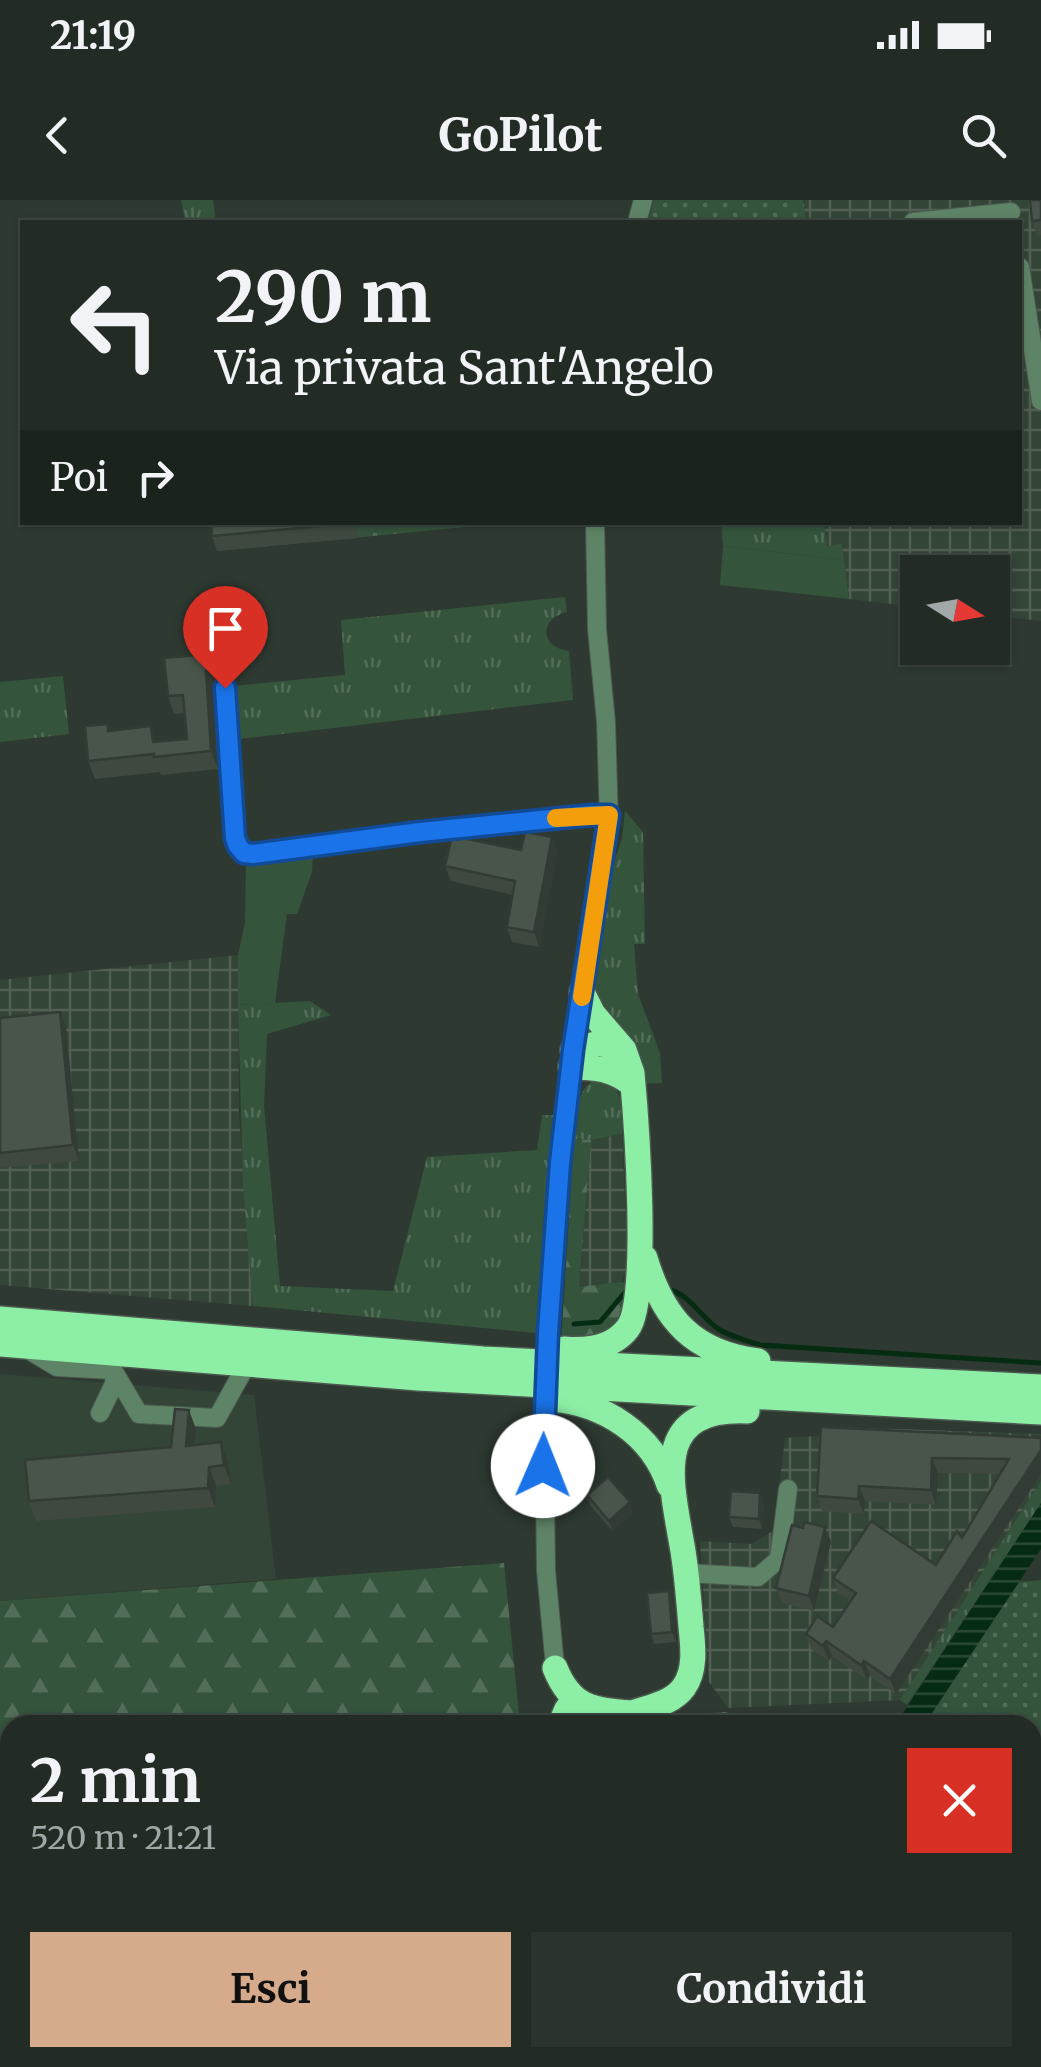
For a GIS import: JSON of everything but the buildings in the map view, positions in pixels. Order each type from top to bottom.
[{"type":"highway","points":[[484,1359],[495,1346],[581,1350],[607,1344],[628,1328],[636,1310],[640,1244],[629,1061],[593,1014],[582,992]]},
{"type":"highway","points":[[572,1058],[599,1043],[624,1050]]},
{"type":"highway","points":[[572,1058],[612,1071],[633,1086]]},
{"type":"highway","points":[[640,1244],[662,1302],[670,1316],[693,1338],[728,1356],[822,1366],[836,1372],[842,1390]]},
{"type":"highway","points":[[0,1320],[842,1390],[1041,1412]]},
{"type":"highway","points":[[11,1345],[418,1378],[842,1390],[1041,1387]]},
{"type":"highway","points":[[418,1378],[490,1394],[562,1400],[598,1411],[633,1430],[646,1443],[658,1458],[674,1501]]},
{"type":"highway","points":[[630,1715],[673,1698],[690,1676],[686,1573],[674,1501],[672,1460],[684,1432],[693,1422],[717,1412],[810,1412],[842,1390]]},
{"type":"highway","points":[[555,1668],[569,1695],[610,1715]]},
{"type":"highway","points":[[565,1715],[567,1709],[584,1704]]},
{"type":"street","points":[[931,220],[1011,211]]},
{"type":"street","points":[[1022,286],[1033,392]]},
{"type":"street","points":[[561,1715],[549,1614],[544,1413],[559,1179],[572,1058],[609,815],[597,628],[595,525]]},
{"type":"street","points":[[597,628],[604,525]]},
{"type":"street","points":[[225,688],[235,838],[244,853],[609,815]]},
{"type":"street","points":[[11,1345],[56,1367],[113,1370],[139,1414],[216,1418],[247,1364]]},
{"type":"street","points":[[100,1414],[116,1374]]},
{"type":"street","points":[[686,1573],[758,1577],[779,1560],[788,1489]]},
{"type":"shaded area","points":[[803,200],[1041,200],[1041,621],[1010,617],[1010,555],[900,555],[900,605],[849,599],[842,545],[827,546],[824,525],[1022,525],[1022,220],[806,220]]},
{"type":"shaded area","points":[[238,955],[239,1115],[253,1306],[0,1285],[0,980]]},
{"type":"shaded area","points":[[622,1134],[628,1266],[621,1282],[579,1288],[591,1140]]},
{"type":"shaded area","points":[[0,1374],[254,1395],[276,1579],[0,1601]]},
{"type":"shaded area","points":[[839,1427],[1041,1434],[1041,1481],[900,1700],[728,1708],[709,1682],[700,1541],[752,1544],[774,1530],[785,1438],[816,1436]]},
{"type":"shaded area","points":[[1041,1503],[1041,1549],[931,1715],[902,1715]]},
{"type":"green space","points":[[181,200],[213,200],[216,220],[185,220]]},
{"type":"green space","points":[[654,200],[803,200],[806,220],[649,220]]},
{"type":"green space","points":[[215,525],[486,525],[217,551]]},
{"type":"green space","points":[[721,525],[824,525],[827,546],[842,544],[844,560],[723,546]]},
{"type":"green space","points":[[723,546],[844,560],[849,599],[720,585]]},
{"type":"green space","points":[[565,597],[567,612],[551,621],[546,633],[552,645],[569,651],[573,700],[238,739],[234,686],[345,675],[341,620]]},
{"type":"green space","points":[[63,676],[69,734],[0,742],[0,682]]},
{"type":"green space","points":[[625,811],[643,832],[645,944],[634,944],[638,994],[660,1053],[662,1083],[641,1084],[602,1014],[595,992],[610,875],[622,838]]},
{"type":"green space","points":[[313,855],[312,872],[297,914],[287,914],[275,1003],[238,1005],[246,863]]},
{"type":"green space","points":[[310,1001],[331,1015],[267,1034],[264,1106],[280,1286],[393,1291],[427,1157],[537,1150],[542,1115],[555,1115],[536,1333],[253,1306],[243,1185],[238,1005]]},
{"type":"green space","points":[[593,1081],[610,1082],[618,1094],[623,1113],[622,1134],[574,1139],[579,1099]]},
{"type":"green space","points":[[574,1139],[591,1140],[579,1287],[631,1284],[630,1298],[613,1332],[561,1344]]},
{"type":"green space","points":[[1041,1481],[1041,1503],[907,1705],[900,1700]]},
{"type":"green space","points":[[504,1563],[519,1715],[0,1715],[0,1601]]},
{"type":"green space","points":[[1041,1580],[1041,1715],[931,1715],[1019,1582]]},
{"type":"green space","points":[[725,1712],[736,1715],[678,1715]]},
{"type":"waterway","points":[[668,1289],[684,1297],[720,1330],[760,1345],[1041,1363]]},
{"type":"waterway","points":[[574,1324],[600,1322],[626,1291]]},
{"type":"slow traffic","points":[[556,818],[609,815],[582,997]]},
{"type":"route","points":[[225,688],[235,838],[244,853],[609,815],[560,1163],[543,1466]]}]
